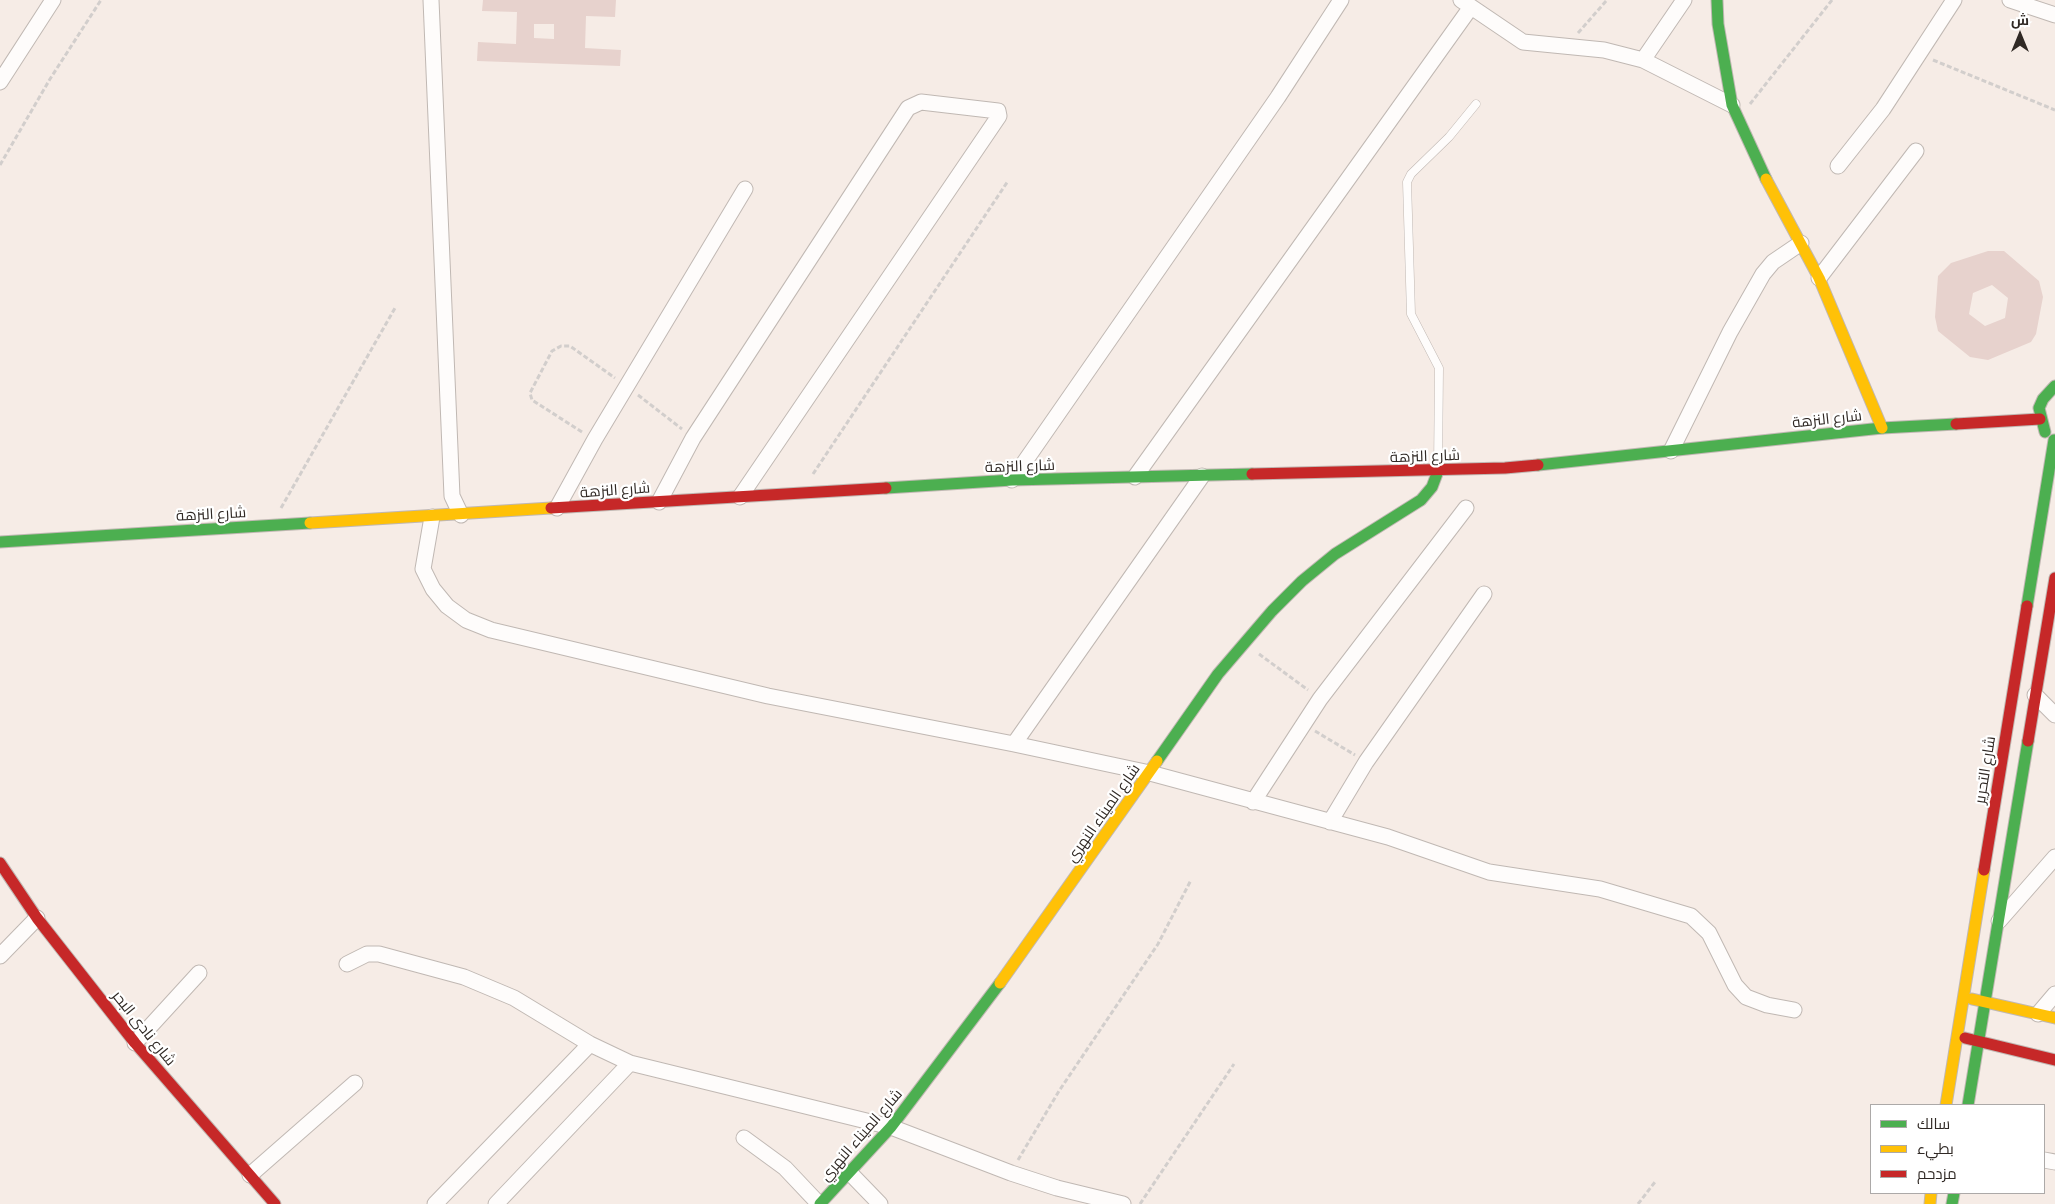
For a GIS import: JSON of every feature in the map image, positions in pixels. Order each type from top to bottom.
[{"type":"street","points":[[0,82],[52,0]]},
{"type":"street","points":[[431,0],[452,496],[462,515]]},
{"type":"street","points":[[1012,480],[1278,97],[1341,0]]},
{"type":"street","points":[[1644,60],[1684,0]]},
{"type":"street","points":[[1717,0],[1718,24],[1732,105],[1752,152],[1819,278],[1882,428]]},
{"type":"street","points":[[1838,166],[1883,109],[1954,0]]},
{"type":"street","points":[[2010,0],[2055,16]]},
{"type":"street","points":[[1135,478],[1466,3],[1522,42],[1604,50],[1644,60],[1732,105]]},
{"type":"street","points":[[659,502],[693,438],[908,108],[920,102],[998,111],[999,116],[740,497]]},
{"type":"street","points":[[1819,278],[1916,151]]},
{"type":"street","points":[[557,508],[595,439],[745,189]]},
{"type":"street","points":[[1671,451],[1730,332],[1763,274],[1773,262],[1801,243]]},
{"type":"street","points":[[2055,386],[2043,399],[2039,408],[2044,431],[2055,440]]},
{"type":"street","name":"شارع النزهة","points":[[0,542],[1012,480],[1505,468],[1882,428],[2040,419]]},
{"type":"street","name":"شارع التحرير","points":[[1946,1104],[2055,440]]},
{"type":"street","name":"شارع الميناء النهري","points":[[820,1204],[891,1127],[1023,952],[1150,773],[1194,706],[1244,643],[1278,605],[1335,554],[1370,530],[1422,500],[1432,487],[1438,471]]},
{"type":"street","points":[[1014,744],[1202,476]]},
{"type":"street","points":[[1253,802],[1320,699],[1466,508]]},
{"type":"street","points":[[432,517],[423,569],[433,589],[446,606],[466,620],[491,630],[768,696],[1014,744],[1150,773],[1388,837],[1489,872],[1600,889],[1691,916],[1709,933],[1736,984],[1746,997],[1767,1005],[1794,1010]]},
{"type":"street","points":[[1968,1104],[2036,695],[2052,617],[2055,578]]},
{"type":"street","points":[[1330,822],[1366,762],[1484,594]]},
{"type":"street","points":[[2036,695],[2055,715]]},
{"type":"street","points":[[1998,920],[2055,857]]},
{"type":"street","name":"شارع نادى البحر","points":[[0,863],[37,918],[134,1043],[275,1204]]},
{"type":"street","points":[[0,956],[37,918]]},
{"type":"street","points":[[347,964],[367,954],[379,954],[464,977],[514,998],[590,1044],[630,1063],[891,1127],[1011,1173],[1057,1188],[1123,1204]]},
{"type":"street","points":[[134,1043],[199,973]]},
{"type":"street","points":[[2038,1014],[2055,994]]},
{"type":"street","points":[[1964,997],[2055,1018]]},
{"type":"street","points":[[1958,1037],[2055,1060]]},
{"type":"street","points":[[434,1204],[590,1044]]},
{"type":"street","points":[[496,1204],[630,1063]]},
{"type":"street","points":[[250,1175],[355,1083]]},
{"type":"street","points":[[744,1138],[785,1168],[820,1204]]},
{"type":"street","points":[[850,1173],[880,1204]]},
{"type":"lane","points":[[1438,471],[1439,368],[1412,314],[1407,182],[1411,174],[1449,137],[1476,104]]},
{"type":"path","points":[[0,166],[50,79],[101,0]]},
{"type":"path","points":[[1588,23],[1607,0]]},
{"type":"path","points":[[1738,120],[1832,0]]},
{"type":"path","points":[[1918,54],[2055,110]]},
{"type":"path","points":[[799,493],[907,335],[1008,181]]},
{"type":"path","points":[[271,526],[395,308]]},
{"type":"path","points":[[595,439],[532,400],[530,393],[552,351],[561,346],[570,346],[628,386],[693,438]]},
{"type":"path","points":[[1244,643],[1320,699]]},
{"type":"path","points":[[1304,725],[1366,762]]},
{"type":"path","points":[[1011,1173],[1059,1091],[1158,944],[1191,880]]},
{"type":"path","points":[[1140,1204],[1234,1064]]},
{"type":"path","points":[[1638,1204],[1655,1182]]},
{"type":"building","points":[[483,0],[616,0],[615,17],[586,16],[585,48],[621,50],[620,66],[477,61],[478,42],[516,44],[517,12],[482,11]],"holes":[[[534,24],[554,24],[554,39],[534,38]]]},
{"type":"building","points":[[1988,251],[2004,251],[2039,281],[2043,297],[2036,334],[2031,342],[1988,360],[1970,357],[1938,331],[1935,317],[1938,276],[1951,263]],"holes":[[[1992,285],[2008,298],[2005,318],[1985,326],[1969,314],[1973,293]]]},
{"type":"traffic: fast","points":[[1717,0],[1718,24],[1732,105],[1766,179]]},
{"type":"traffic: fast","points":[[2045,432],[2039,408],[2043,399],[2055,386]]},
{"type":"traffic: fast","points":[[1538,465],[1882,428],[1956,424]]},
{"type":"traffic: fast","points":[[2027,606],[2054,440]]},
{"type":"traffic: fast","points":[[1157,761],[1218,674],[1272,611],[1302,581],[1335,554],[1421,500],[1432,487],[1438,471]]},
{"type":"traffic: fast","points":[[886,488],[1012,480],[1252,474]]},
{"type":"traffic: fast","points":[[0,542],[310,523]]},
{"type":"traffic: fast","points":[[1968,1104],[2028,741]]},
{"type":"traffic: fast","points":[[820,1204],[891,1127],[1000,983]]},
{"type":"traffic: fast","points":[[1952,1204],[1954,1194]]},
{"type":"traffic: slow","points":[[1766,179],[1819,278],[1882,428]]},
{"type":"traffic: slow","points":[[310,523],[551,508]]},
{"type":"traffic: slow","points":[[1000,983],[1157,761]]},
{"type":"traffic: slow","points":[[1946,1104],[1984,870]]},
{"type":"traffic: slow","points":[[1972,999],[2055,1018]]},
{"type":"traffic: slow","points":[[1930,1204],[1931,1194]]},
{"type":"traffic: jam","points":[[1956,424],[2040,419]]},
{"type":"traffic: jam","points":[[1252,474],[1505,468],[1538,465]]},
{"type":"traffic: jam","points":[[551,508],[886,488]]},
{"type":"traffic: jam","points":[[2028,741],[2055,578]]},
{"type":"traffic: jam","points":[[1984,870],[2027,606]]},
{"type":"traffic: jam","points":[[0,863],[37,918],[135,1043],[275,1204]]},
{"type":"traffic: jam","points":[[1965,1038],[2055,1060]]}]
